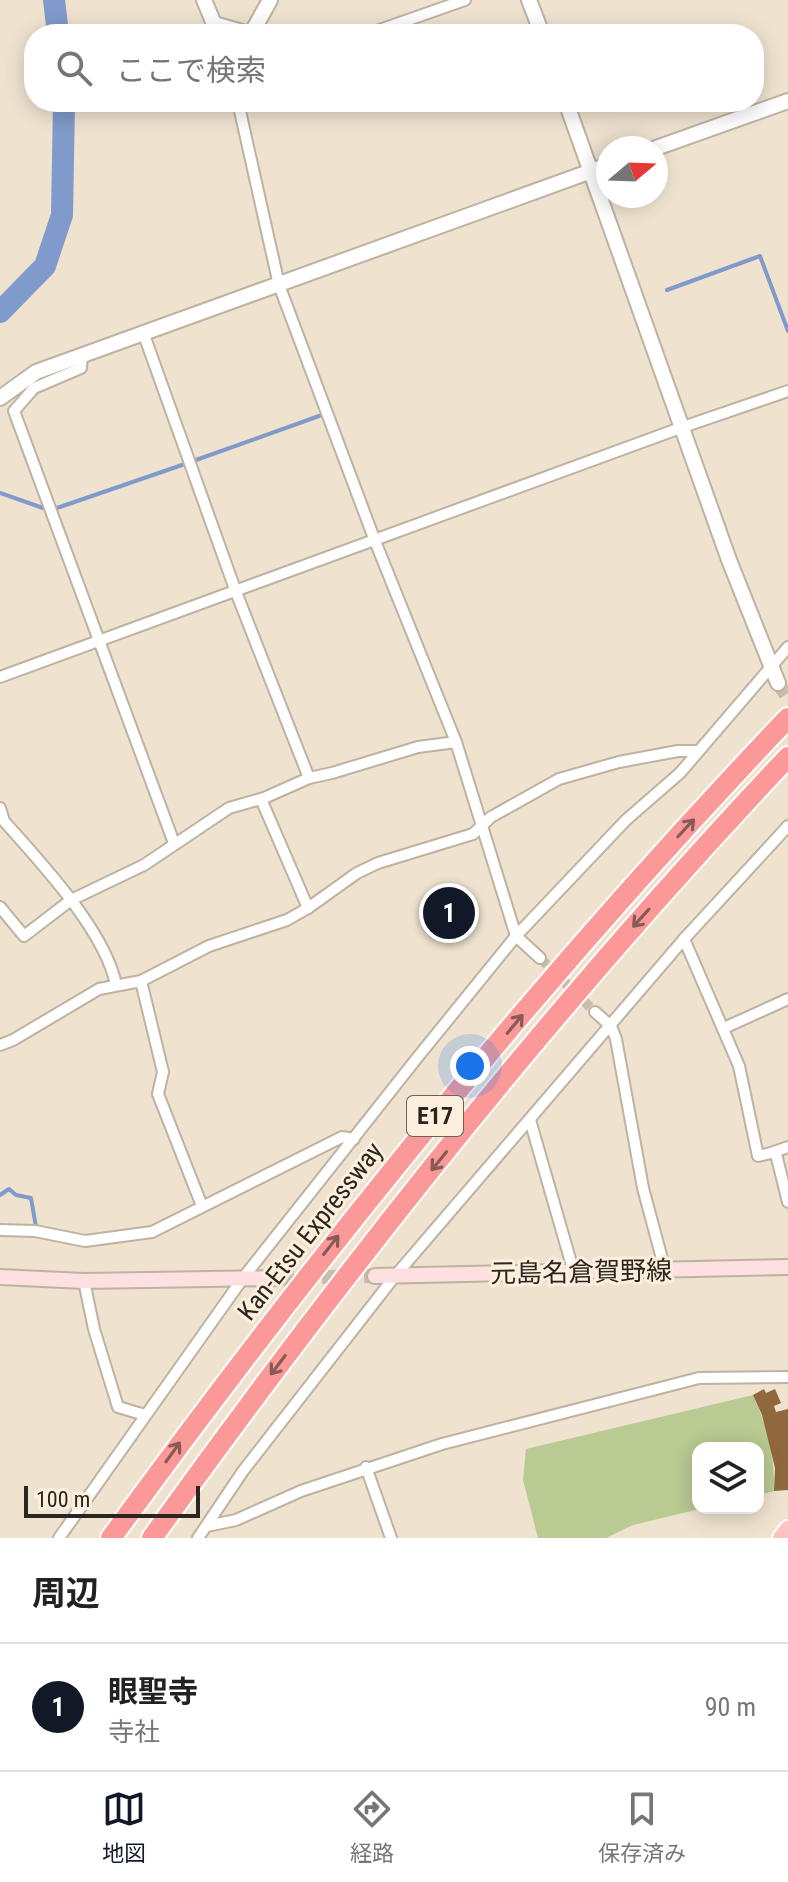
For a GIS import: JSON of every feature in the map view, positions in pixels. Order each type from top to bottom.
[{"type":"highway","points":[[753,754],[788,711]]},
{"type":"highway","name":"Kan-Etsu Expressway","points":[[111,1538],[209,1403],[407,1149],[581,944],[788,718]]},
{"type":"highway","name":"E17","points":[[152,1538],[353,1267],[520,1060],[599,964],[788,757]]},
{"type":"main road","name":"元島名倉賀野線","points":[[375,1276],[788,1267]]},
{"type":"main road","points":[[0,1277],[84,1281],[280,1278]]},
{"type":"main road","points":[[781,1538],[788,1529]]},
{"type":"street","points":[[204,0],[214,24]]},
{"type":"street","points":[[256,24],[270,0]]},
{"type":"street","points":[[397,24],[465,0]]},
{"type":"street","points":[[529,0],[538,24]]},
{"type":"street","points":[[764,110],[788,101]]},
{"type":"street","points":[[240,112],[279,285],[375,541],[456,742],[516,936],[540,958]]},
{"type":"street","points":[[570,112],[778,683]]},
{"type":"street","points":[[668,144],[757,112]]},
{"type":"street","points":[[0,398],[36,372],[596,170]]},
{"type":"street","points":[[143,332],[236,592],[309,778]]},
{"type":"street","points":[[82,355],[81,368],[34,388],[14,411],[174,843]]},
{"type":"street","points":[[0,677],[788,391]]},
{"type":"street","points":[[59,1538],[243,1278],[516,936],[626,820],[680,773],[788,647]]},
{"type":"street","points":[[0,907],[24,936],[71,900],[144,865],[229,808],[261,799],[309,778],[418,747],[456,742]]},
{"type":"street","points":[[0,1045],[99,989],[141,981],[209,946],[287,920],[357,873],[378,863],[473,834],[491,817],[559,779],[619,762],[678,751],[698,751]]},
{"type":"street","points":[[261,799],[308,908]]},
{"type":"street","points":[[0,808],[4,821],[71,900],[104,952],[116,985]]},
{"type":"street","points":[[198,1538],[243,1471],[395,1276],[684,939],[788,826]]},
{"type":"street","points":[[684,939],[739,1066],[758,1156],[788,1147]]},
{"type":"street","points":[[141,981],[163,1072],[158,1094],[202,1206]]},
{"type":"street","points":[[724,1028],[788,999]]},
{"type":"street","points":[[595,1012],[611,1026],[616,1039],[643,1188],[665,1270]]},
{"type":"street","points":[[530,1120],[574,1273]]},
{"type":"street","points":[[0,1230],[35,1231],[85,1241],[152,1232],[342,1137],[354,1139]]},
{"type":"street","points":[[771,1153],[776,1154],[788,1202]]},
{"type":"street","points":[[84,1281],[94,1329],[118,1407],[145,1415]]},
{"type":"street","points":[[207,1526],[236,1520],[366,1467],[442,1444],[699,1378],[788,1377]]},
{"type":"street","points":[[366,1467],[391,1538]]},
{"type":"green space","points":[[753,1395],[769,1442],[774,1491],[764,1494],[764,1442],[692,1442],[692,1511],[633,1525],[606,1538],[538,1538],[523,1480],[526,1449]]},
{"type":"building","points":[[453,895],[467,920],[446,932],[432,906]]},
{"type":"building","points":[[764,1389],[766,1393],[775,1389],[781,1403],[774,1406],[776,1412],[788,1409],[788,1490],[774,1491],[775,1468],[762,1415],[753,1395]]},
{"type":"waterway","points":[[54,0],[57,24]]},
{"type":"waterway","points":[[0,312],[45,266],[62,215],[64,112]]},
{"type":"waterway","points":[[667,290],[760,256],[788,331]]},
{"type":"waterway","points":[[196,460],[319,416]]},
{"type":"waterway","points":[[57,508],[182,465]]},
{"type":"waterway","points":[[0,493],[43,508]]},
{"type":"waterway","points":[[0,1195],[9,1189],[16,1195],[31,1198],[36,1227],[39,1227]]},
{"type":"tunnel","points":[[778,683],[788,698]]},
{"type":"tunnel","points":[[540,958],[595,1012]]},
{"type":"tunnel","points":[[280,1278],[375,1276]]},
{"type":"place","name":"眼聖寺","points":[[449,913]]}]
